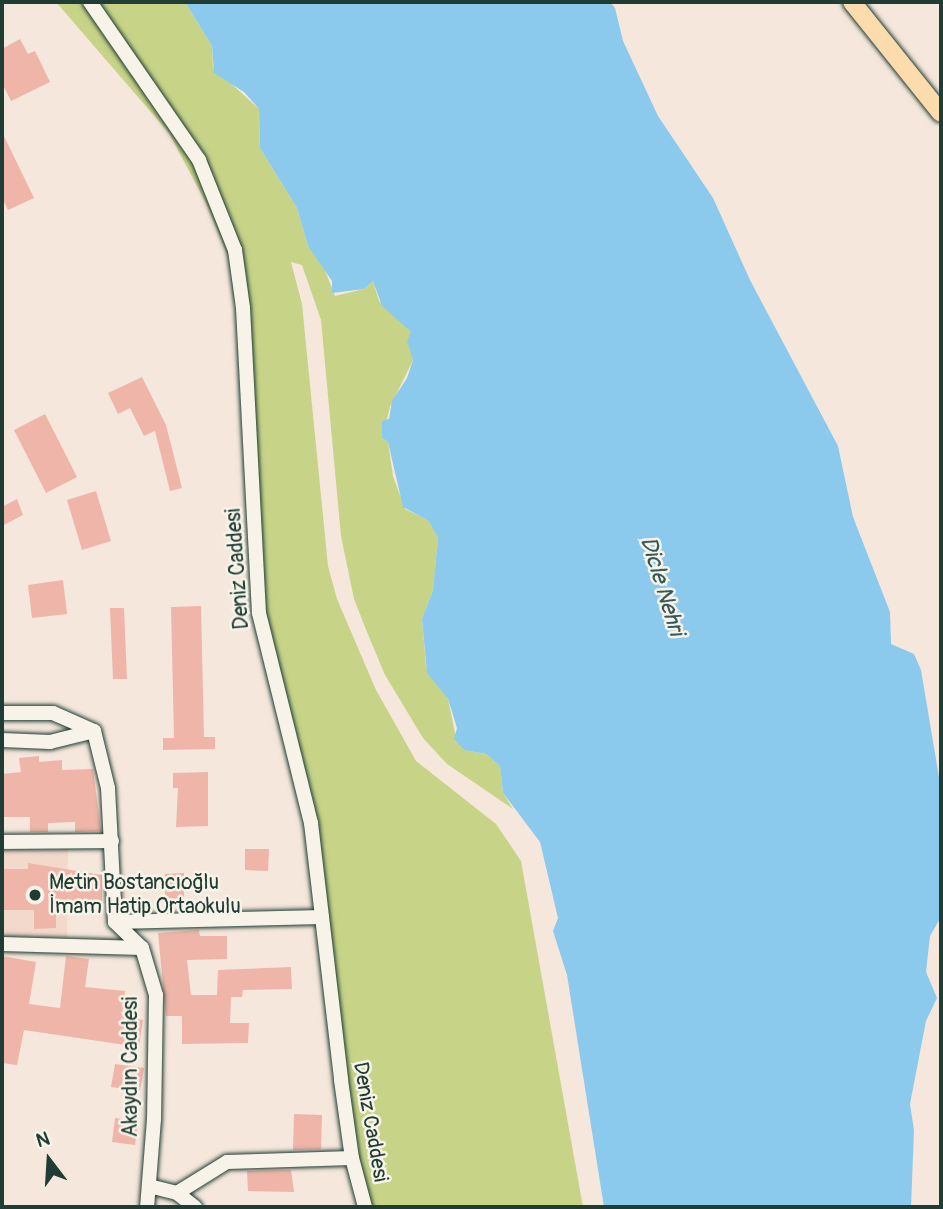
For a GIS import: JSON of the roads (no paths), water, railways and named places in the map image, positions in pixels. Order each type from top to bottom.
[{"type":"main road","points":[[852,2],[941,113]]},
{"type":"street","name":"Deniz Caddesi","points":[[90,2],[192,149],[215,192],[235,250],[243,307],[259,613],[304,786],[352,1158],[365,1207]]},
{"type":"street","points":[[2,713],[52,713],[94,732]]},
{"type":"street","points":[[94,732],[108,788],[115,922],[322,917]]},
{"type":"street","points":[[2,740],[50,742],[94,732]]},
{"type":"street","points":[[2,842],[112,841]]},
{"type":"street","name":"Akaydın Caddesi","points":[[115,922],[142,948],[156,995],[147,1207]]},
{"type":"street","points":[[2,944],[142,948]]},
{"type":"street","points":[[177,1193],[227,1162],[352,1158]]},
{"type":"street","points":[[149,1186],[177,1193],[195,1207]]},
{"type":"water","name":"Dicle Nehri","points":[[185,2],[610,2],[615,8],[623,41],[658,116],[713,198],[750,280],[838,446],[853,517],[890,612],[891,644],[914,654],[921,670],[941,789],[941,917],[930,936],[926,972],[937,998],[926,1021],[910,1104],[914,1130],[911,1207],[604,1207],[567,975],[553,931],[558,918],[540,842],[503,793],[500,766],[486,754],[464,750],[454,739],[457,728],[448,699],[427,673],[422,619],[433,590],[438,538],[429,521],[403,507],[388,442],[382,438],[382,421],[389,419],[392,401],[407,378],[413,360],[407,341],[411,332],[382,306],[373,281],[364,289],[332,293],[332,281],[308,246],[297,208],[260,148],[259,109],[244,92],[214,73],[212,46]]},
{"type":"place","name":"Metin Bostancıoğlu İmam Hatip Ortaokulu","points":[[35,895]]}]
